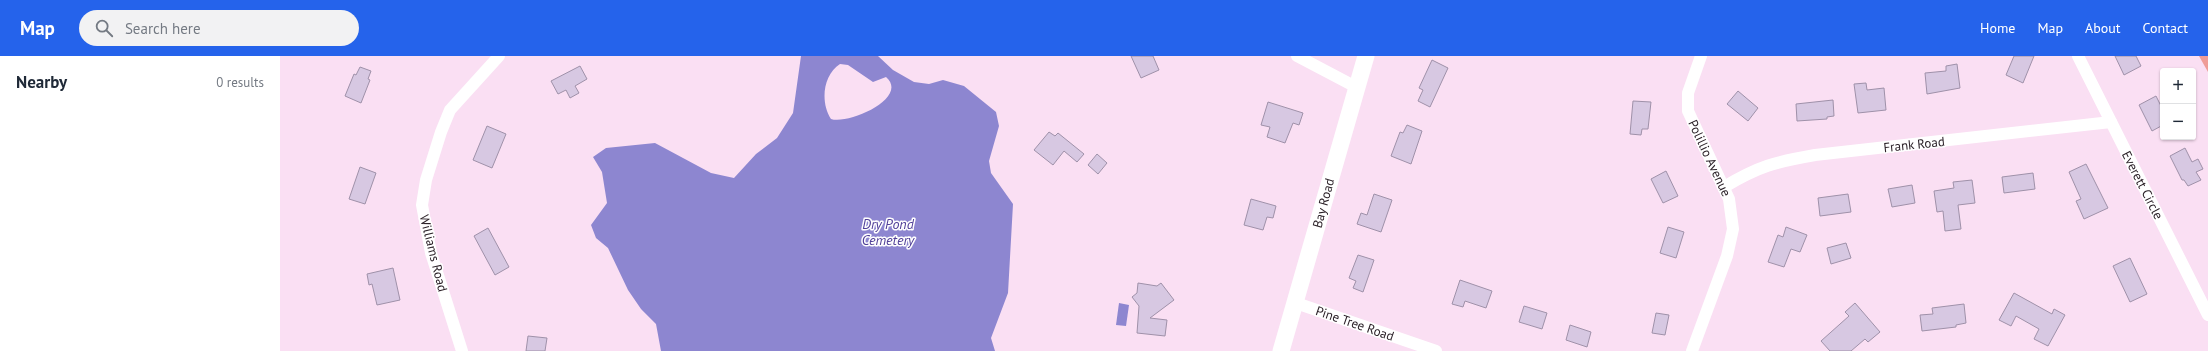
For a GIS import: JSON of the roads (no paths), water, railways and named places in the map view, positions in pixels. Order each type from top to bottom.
[{"type":"main road","name":"Bay Road","points":[[1281,351],[1366,56]]},
{"type":"street","name":"Williams Road","points":[[462,351],[431,253],[422,205],[426,180],[441,132],[450,110],[499,56]]},
{"type":"street","points":[[1297,56],[1356,87]]},
{"type":"street","name":"Polillio Avenue","points":[[1692,351],[1732,238],[1732,208],[1724,187],[1688,111],[1688,93],[1702,56]]},
{"type":"street","name":"Everett Circle","points":[[2078,56],[2208,315]]},
{"type":"street","name":"Frank Road","points":[[1724,187],[1758,168],[1771,163],[1815,155],[2111,122]]},
{"type":"street","name":"Pine Tree Road","points":[[1296,303],[1436,351]]},
{"type":"water","name":"Dry Pond Cemetery","points":[[801,56],[878,56],[893,70],[914,82],[929,84],[943,80],[964,86],[996,112],[999,126],[989,161],[991,173],[1013,204],[1008,293],[991,338],[995,351],[661,351],[656,324],[641,309],[628,290],[608,248],[596,238],[591,225],[607,203],[602,172],[593,157],[606,148],[655,143],[711,173],[734,178],[756,154],[777,138],[793,113]],"holes":[[[840,64],[848,65],[873,82],[886,77],[891,85],[890,93],[884,101],[862,114],[839,120],[831,119],[825,105],[825,89],[827,82],[834,69]]]},
{"type":"water","points":[[1119,303],[1129,305],[1126,326],[1116,325]]}]
